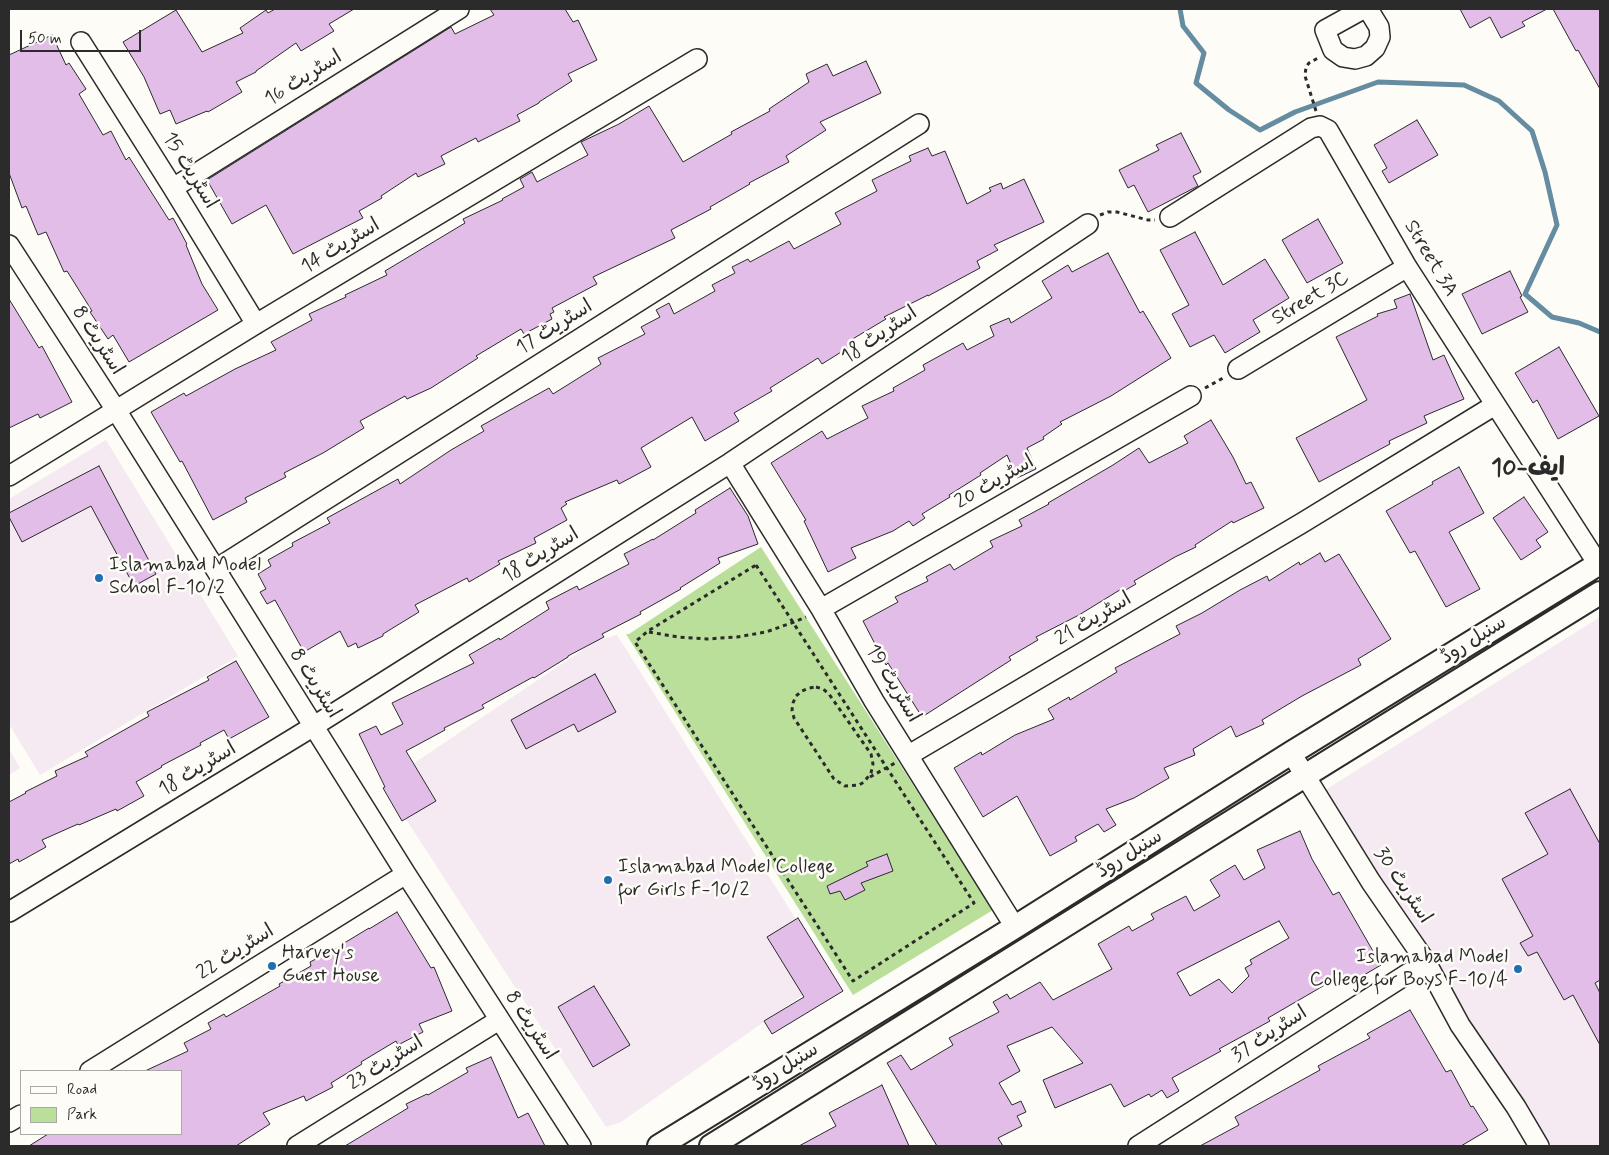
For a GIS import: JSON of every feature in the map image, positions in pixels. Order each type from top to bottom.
[{"type":"street","name":"اسٹریٹ 16","points":[[173,188],[459,9]]},
{"type":"street","points":[[1363,9],[1325,30],[1333,50],[1343,57],[1354,59],[1366,56],[1375,48],[1380,38],[1379,27],[1368,9]]},
{"type":"street","name":"اسٹریٹ 15","points":[[81,42],[256,324]]},
{"type":"street","name":"اسٹریٹ 14","points":[[9,476],[256,324],[698,59]]},
{"type":"street","name":"اسٹریٹ 17","points":[[216,570],[919,124]]},
{"type":"street","points":[[1170,217],[1310,128],[1320,126]]},
{"type":"street","name":"Street 3A","points":[[1320,126],[1328,130],[1407,267],[1599,564]]},
{"type":"street","name":"اسٹریٹ 18","points":[[9,912],[314,726],[730,463],[1088,224]]},
{"type":"street","name":"اسٹریٹ 8","points":[[10,248],[116,410],[406,874],[581,1146]]},
{"type":"street","name":"Street 3C","points":[[1238,369],[1407,267]]},
{"type":"street","name":"اسٹریٹ 20","points":[[821,609],[1191,396]]},
{"type":"street","name":"اسٹریٹ 21","points":[[909,755],[1302,523],[1495,405]]},
{"type":"street","name":"اسٹریٹ 19","points":[[730,463],[821,609],[874,701],[1015,927]]},
{"type":"street","name":"سنبل روڈ","points":[[659,1146],[1599,564]]},
{"type":"street","name":"سنبل روڈ","points":[[711,1146],[1600,593]]},
{"type":"street","name":"اسٹریٹ 30","points":[[1291,753],[1371,882],[1426,962],[1460,1025],[1516,1107],[1532,1144]]},
{"type":"street","name":"اسٹریٹ 22","points":[[92,1070],[406,874]]},
{"type":"street","name":"اسٹریٹ 37","points":[[1138,1146],[1426,962]]},
{"type":"street","points":[[938,975],[951,996]]},
{"type":"street","name":"اسٹریٹ 23","points":[[297,1146],[499,1020]]},
{"type":"street","points":[[9,1122],[20,1115]]},
{"type":"path","points":[[1320,126],[1305,76],[1306,67],[1309,63],[1333,50]]},
{"type":"path","points":[[1088,224],[1097,216],[1108,212],[1126,214],[1148,220],[1170,217]]},
{"type":"path","points":[[1191,396],[1238,369]]},
{"type":"path","points":[[756,565],[974,903],[853,981],[635,642],[648,632],[756,565]]},
{"type":"path","points":[[648,632],[707,639],[737,637],[766,632],[794,622],[821,609]]},
{"type":"path","points":[[869,777],[873,768],[870,754],[830,694],[816,687],[802,691],[796,696],[792,710],[794,718],[839,784],[852,787],[864,782],[869,777],[909,755]]},
{"type":"shaded area","name":"Islamabad Model School F-10/2","points":[[106,440],[238,656],[40,775],[9,724],[9,499]]},
{"type":"shaded area","name":"Islamabad Model College for Boys F-10/4","points":[[1600,617],[1600,1146],[1550,1146],[1322,792]]},
{"type":"shaded area","name":"Islamabad Model College for Girls F-10/2","points":[[617,635],[831,975],[621,1122],[606,1127],[383,784],[596,641]]},
{"type":"shaded area","points":[[9,749],[20,768],[9,775]]},
{"type":"green space","points":[[761,547],[993,910],[853,995],[626,634],[629,634]]},
{"type":"building","points":[[275,9],[354,9],[329,24],[334,31],[301,51],[296,43],[256,72],[236,82],[242,92],[208,112],[176,124],[170,110],[160,114],[144,77],[123,42],[176,10],[202,52],[243,33],[240,28],[266,10],[268,13]]},
{"type":"building","points":[[490,9],[565,9],[573,22],[578,20],[597,60],[568,74],[572,81],[517,115],[520,121],[478,142],[476,138],[441,156],[445,164],[418,177],[416,173],[381,196],[382,198],[359,211],[363,218],[293,254],[266,205],[232,224],[207,180],[451,27],[455,34],[494,15]]},
{"type":"building","points":[[1460,9],[1547,9],[1522,22],[1525,26],[1501,38],[1490,17],[1470,28]]},
{"type":"building","points":[[1553,9],[1600,9],[1600,89],[1578,50],[1576,51]]},
{"type":"building","points":[[52,35],[66,65],[69,63],[86,89],[79,94],[103,135],[111,131],[126,160],[129,157],[169,220],[173,218],[187,244],[202,284],[218,310],[129,362],[113,335],[108,339],[67,271],[64,272],[46,232],[38,235],[26,206],[22,208],[9,173],[9,55]]},
{"type":"building","points":[[866,61],[881,93],[820,122],[826,130],[786,156],[789,162],[749,183],[710,207],[711,209],[671,230],[675,238],[593,277],[597,284],[552,308],[554,312],[550,314],[552,319],[524,334],[521,329],[476,356],[478,358],[431,388],[407,399],[405,396],[360,421],[364,428],[323,453],[284,473],[286,477],[245,498],[247,502],[213,520],[182,461],[180,462],[151,412],[184,393],[186,396],[235,369],[276,350],[271,342],[312,320],[309,314],[387,275],[385,271],[465,223],[463,219],[503,200],[524,187],[520,179],[532,172],[537,182],[588,155],[581,142],[619,124],[649,106],[683,162],[732,134],[731,132],[770,111],[769,109],[809,82],[806,74],[827,64],[833,76]]},
{"type":"building","points":[[1417,120],[1438,155],[1389,183],[1382,171],[1387,168],[1374,145]]},
{"type":"building","points":[[1181,133],[1201,172],[1193,176],[1198,186],[1148,212],[1134,185],[1128,188],[1119,170],[1159,150],[1156,145]]},
{"type":"building","points":[[928,148],[932,156],[945,151],[967,204],[991,191],[989,188],[1001,183],[1003,189],[1024,179],[1044,222],[994,245],[998,250],[977,261],[980,268],[884,317],[886,319],[851,340],[854,344],[822,364],[818,358],[770,388],[772,391],[734,413],[739,421],[705,441],[692,417],[641,448],[651,467],[619,484],[617,480],[565,502],[567,504],[561,508],[567,520],[534,538],[536,543],[498,561],[500,564],[469,582],[467,578],[415,605],[419,612],[383,634],[383,636],[358,648],[356,643],[348,647],[340,631],[304,652],[275,600],[267,604],[260,592],[266,589],[258,574],[271,566],[268,560],[293,546],[292,543],[330,523],[327,518],[398,479],[400,484],[451,450],[484,431],[481,426],[549,388],[553,394],[601,364],[598,358],[645,334],[641,327],[660,317],[656,310],[669,303],[674,314],[715,291],[712,285],[735,273],[732,267],[748,259],[750,262],[789,241],[794,249],[841,224],[835,213],[877,191],[872,180],[911,161],[909,156]]},
{"type":"building","points":[[1318,219],[1343,263],[1307,283],[1282,240]]},
{"type":"building","points":[[1195,232],[1223,285],[1265,259],[1289,298],[1253,320],[1260,332],[1225,353],[1214,335],[1190,347],[1172,314],[1189,305],[1160,250]]},
{"type":"building","points":[[1108,253],[1140,313],[1143,311],[1171,358],[1111,396],[1060,422],[1062,424],[1043,437],[1044,439],[1027,448],[1036,469],[1017,478],[1007,455],[980,473],[981,475],[949,495],[950,497],[922,514],[925,518],[913,526],[909,521],[893,531],[851,548],[856,558],[828,572],[804,521],[806,520],[771,463],[822,431],[827,439],[868,418],[862,406],[894,391],[893,388],[925,370],[923,365],[963,343],[967,350],[994,336],[990,326],[1009,318],[1011,323],[1052,298],[1042,281],[1068,265],[1072,272]]},
{"type":"building","points":[[1510,271],[1528,312],[1482,334],[1462,294]]},
{"type":"building","points":[[1410,294],[1433,360],[1444,355],[1464,399],[1424,416],[1427,423],[1389,441],[1390,444],[1319,482],[1296,438],[1367,400],[1336,337],[1378,316],[1377,314],[1397,308],[1394,300]]},
{"type":"building","points":[[9,299],[39,348],[42,346],[72,402],[40,418],[38,414],[9,428]]},
{"type":"building","points":[[1559,347],[1599,416],[1558,439],[1537,400],[1533,403],[1515,373]]},
{"type":"building","points":[[1211,420],[1233,457],[1246,484],[1251,482],[1264,508],[1233,523],[1232,521],[1195,545],[1196,547],[1134,581],[1136,584],[1124,591],[1123,588],[1079,615],[1036,637],[1038,640],[1009,657],[1011,660],[922,717],[888,663],[886,665],[863,621],[898,602],[895,597],[928,581],[926,577],[950,564],[954,570],[993,547],[990,541],[1022,526],[1019,520],[1049,504],[1139,448],[1149,463],[1188,443],[1184,436]]},
{"type":"building","points":[[99,466],[156,574],[134,586],[91,506],[22,542],[9,517],[9,513]]},
{"type":"building","points":[[1459,467],[1484,513],[1449,532],[1480,589],[1446,607],[1415,551],[1410,553],[1386,511]]},
{"type":"building","points":[[730,488],[748,516],[758,544],[718,558],[720,563],[681,589],[640,612],[641,614],[602,634],[604,637],[568,656],[534,678],[482,705],[484,708],[444,728],[445,730],[406,751],[436,801],[402,821],[383,788],[385,787],[359,734],[376,726],[381,735],[403,724],[392,703],[474,663],[469,655],[499,638],[500,640],[549,609],[546,602],[577,586],[579,590],[629,564],[624,554],[653,540],[696,513],[695,510]]},
{"type":"building","points":[[1524,497],[1548,532],[1536,540],[1541,547],[1521,560],[1493,518]]},
{"type":"building","points":[[1320,553],[1325,562],[1339,554],[1391,639],[1358,659],[1361,665],[1302,696],[1262,720],[1264,724],[1236,737],[1231,726],[1193,749],[1195,755],[1164,768],[1169,778],[1134,798],[1106,809],[1116,825],[1104,832],[1098,824],[1075,837],[1077,841],[1050,856],[1017,796],[983,817],[954,768],[981,752],[982,755],[1015,735],[1054,719],[1048,709],[1069,697],[1070,700],[1117,672],[1115,668],[1180,634],[1176,626],[1267,576],[1269,581],[1299,562],[1300,565]]},
{"type":"building","points":[[236,661],[269,717],[229,739],[224,730],[200,743],[201,745],[161,766],[136,782],[144,796],[117,811],[116,809],[42,840],[46,847],[19,862],[18,859],[9,864],[9,802],[57,776],[55,771],[88,756],[85,752],[149,716],[147,712],[209,680],[207,677]]},
{"type":"building","points":[[595,674],[616,712],[578,732],[574,724],[526,749],[511,720]]},
{"type":"building","points":[[1570,789],[1600,844],[1600,980],[1595,983],[1600,993],[1600,1045],[1573,995],[1564,1000],[1537,952],[1528,956],[1520,943],[1533,936],[1502,879],[1548,854],[1525,813]]},
{"type":"building","points":[[1300,831],[1312,859],[1333,895],[1339,892],[1381,965],[1347,985],[1343,978],[1332,984],[1330,982],[1268,1018],[1270,1021],[1172,1078],[1179,1091],[1167,1098],[1162,1090],[1151,1097],[1149,1094],[1124,1107],[1111,1084],[1055,1108],[1043,1080],[1083,1063],[1052,1027],[1007,1046],[1020,1071],[999,1083],[1012,1105],[1021,1101],[1026,1112],[1017,1116],[1022,1126],[998,1138],[1003,1146],[937,1146],[887,1063],[901,1055],[911,1070],[953,1045],[949,1038],[999,1012],[993,1002],[1007,994],[1010,999],[1040,982],[1053,1000],[1112,969],[1098,944],[1129,926],[1132,931],[1154,919],[1151,914],[1186,896],[1194,911],[1220,896],[1210,880],[1235,865],[1244,880],[1265,868],[1257,850]],"holes":[[[1279,921],[1289,938],[1250,960],[1252,964],[1245,968],[1249,976],[1232,993],[1219,979],[1190,996],[1177,973]]]},
{"type":"building","points":[[887,854],[893,871],[861,883],[865,890],[845,900],[840,891],[830,894],[827,886],[868,866],[866,862]]},
{"type":"building","points":[[397,912],[431,968],[434,967],[452,1011],[419,1024],[423,1032],[398,1045],[396,1041],[361,1062],[362,1064],[331,1083],[333,1087],[306,1101],[304,1096],[263,1113],[270,1124],[236,1146],[29,1146],[46,1135],[182,1135],[182,1070],[147,1070],[188,1051],[184,1043],[211,1029],[208,1023],[224,1014],[226,1017],[280,986],[279,984],[311,966],[310,962]]},
{"type":"building","points":[[798,918],[843,991],[772,1034],[764,1021],[804,997],[767,937]]},
{"type":"building","points":[[594,986],[630,1045],[593,1067],[558,1007]]},
{"type":"building","points":[[1410,1010],[1446,1072],[1451,1070],[1471,1107],[1473,1106],[1488,1130],[1461,1146],[1200,1146],[1239,1125],[1235,1117],[1320,1070],[1318,1066],[1370,1038],[1367,1034]]},
{"type":"building","points":[[491,1057],[518,1118],[528,1113],[545,1146],[345,1146],[408,1108],[406,1104],[428,1095],[468,1072],[466,1068]]},
{"type":"building","points":[[882,1085],[909,1146],[799,1146],[836,1126],[829,1113]]},
{"type":"waterway","points":[[1180,9],[1183,26],[1204,53],[1196,83],[1229,110],[1260,130],[1295,112],[1378,82],[1464,85],[1499,101],[1532,131],[1545,172],[1557,225],[1525,294],[1552,317],[1579,323],[1600,332]]},
{"type":"place","name":"Islamabad Model School F-10/2","points":[[99,578]]},
{"type":"place","name":"Islamabad Model College for Girls F-10/2","points":[[608,880]]},
{"type":"place","name":"Harvey's Guest House","points":[[272,966]]},
{"type":"place","name":"Islamabad Model College for Boys F-10/4","points":[[1518,969]]},
{"type":"district","name":"ایف-10","points":[[1528,470]]}]
